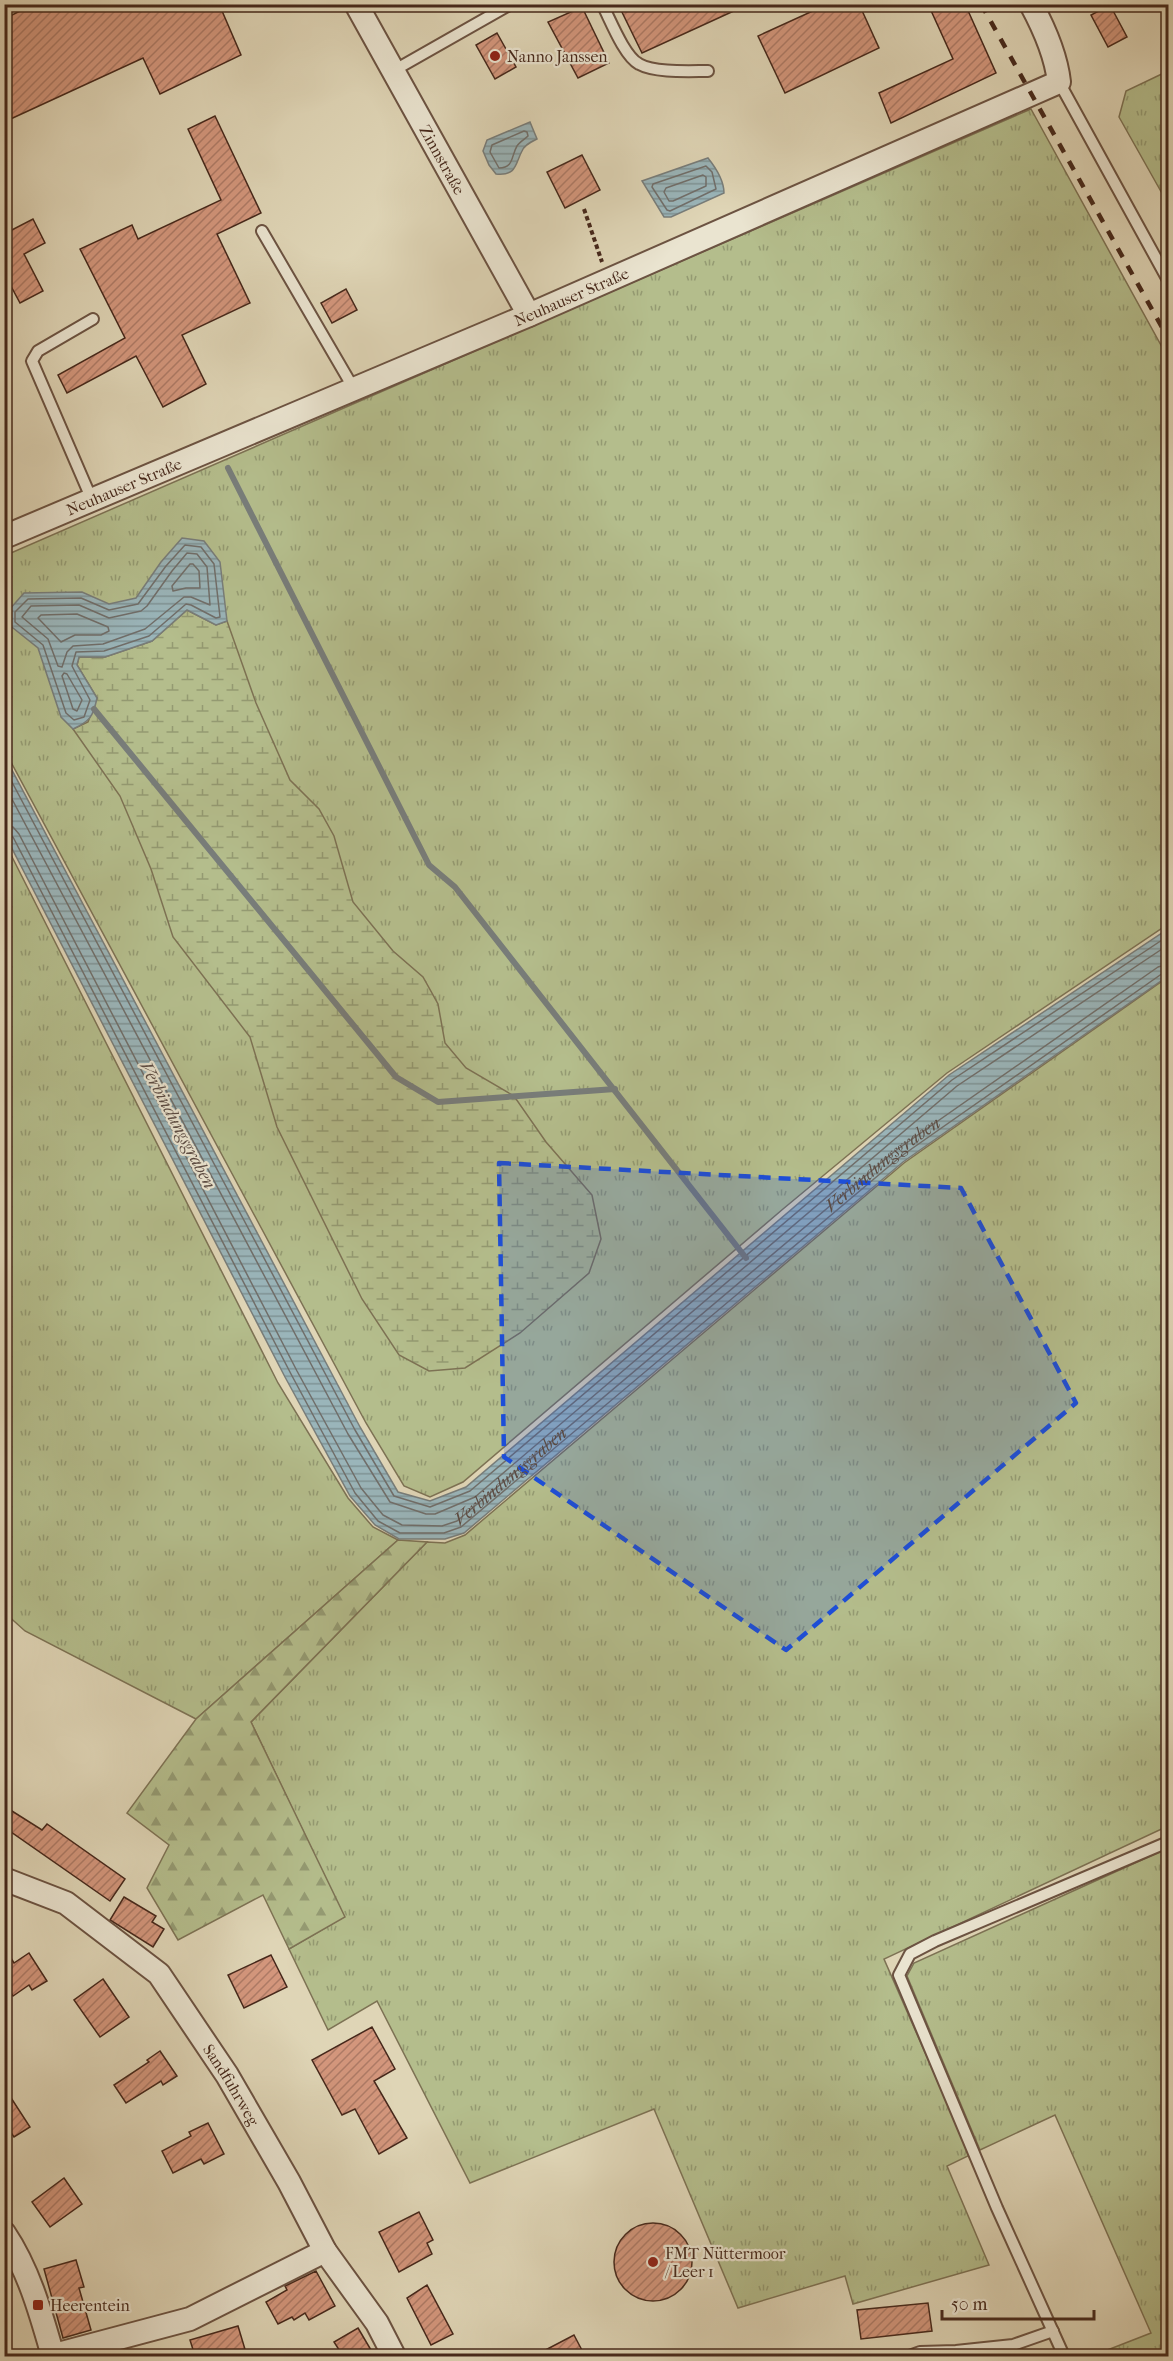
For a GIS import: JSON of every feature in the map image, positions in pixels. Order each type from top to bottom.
[{"type":"street","name":"Zinnstraße","points":[[356,4],[529,315]]},
{"type":"street","points":[[1031,4],[1041,22],[1057,67],[1059,82]]},
{"type":"street","name":"Neuhauser Straße","points":[[4,537],[529,315],[1059,82]]},
{"type":"street","name":"Sandfuhrweg","points":[[4,1879],[66,1904],[159,1974],[227,2075],[289,2182],[325,2251],[377,2323],[394,2356]]},
{"type":"street","points":[[4,2234],[17,2252],[38,2306],[52,2356],[190,2319],[325,2251]]},
{"type":"lane","points":[[393,71],[511,4]]},
{"type":"lane","points":[[602,4],[628,53],[638,64],[660,69],[708,71]]},
{"type":"lane","points":[[1059,82],[1168,280]]},
{"type":"lane","points":[[262,231],[354,389]]},
{"type":"lane","points":[[92,500],[32,362],[38,351],[93,319]]},
{"type":"lane","points":[[1064,2356],[997,2208],[899,1976],[910,1954],[935,1941],[1168,1842]]},
{"type":"lane","points":[[909,2356],[920,2352],[1013,2345],[1053,2331]]},
{"type":"path","points":[[584,209],[608,280]]},
{"type":"highlighted area","points":[[499,1163],[961,1188],[1076,1403],[786,1650],[504,1457]]},
{"type":"green space","points":[[1168,71],[1168,204],[1119,117],[1126,91]]},
{"type":"green space","points":[[1031,109],[1168,358],[1168,924],[947,1073],[783,1209],[463,1482],[430,1497],[404,1486],[366,1423],[5,751],[4,556]]},
{"type":"green space","points":[[187,610],[216,625],[227,621],[256,703],[290,780],[319,809],[334,836],[353,902],[393,951],[423,977],[438,1004],[445,1043],[466,1068],[514,1096],[546,1142],[592,1195],[601,1239],[589,1273],[520,1333],[465,1368],[429,1371],[399,1355],[362,1299],[277,1127],[250,1037],[173,937],[151,869],[120,796],[73,729],[88,722],[97,698],[77,665],[79,657],[105,657],[152,641]]},
{"type":"green space","points":[[4,841],[278,1383],[348,1498],[373,1527],[398,1540],[196,1719],[25,1631],[5,1613]]},
{"type":"green space","points":[[1168,977],[1168,1826],[884,1959],[970,2155],[947,2166],[989,2265],[853,2304],[845,2276],[738,2308],[654,2109],[470,2183],[377,2001],[328,2030],[289,1949],[344,1917],[251,1722],[427,1542],[445,1543],[465,1535],[904,1163]]},
{"type":"green space","points":[[398,1540],[427,1542],[251,1722],[345,1917],[289,1949],[263,1895],[178,1940],[147,1888],[169,1845],[127,1813],[196,1719]]},
{"type":"green space","points":[[1168,1848],[1168,2356],[1092,2356],[1151,2333],[1055,2115],[980,2150],[907,1976],[914,1963]]},
{"type":"water","points":[[530,122],[537,139],[524,147],[512,171],[496,174],[483,151],[487,140]]},
{"type":"water","points":[[708,158],[717,170],[724,193],[671,217],[664,217],[642,181]]},
{"type":"water","points":[[182,538],[204,541],[220,562],[227,621],[216,625],[187,610],[152,641],[105,657],[79,657],[77,665],[97,698],[90,718],[73,729],[61,717],[38,648],[8,624],[9,610],[24,593],[82,592],[109,604],[136,598],[161,562]]},
{"type":"water","name":"Verbindungsgraben","points":[[4,755],[360,1427],[398,1492],[430,1501],[466,1487],[949,1075],[1168,929],[1168,976],[903,1162],[464,1533],[445,1539],[399,1539],[375,1525],[350,1496],[285,1377],[5,835]]},
{"type":"building","points":[[34,4],[219,4],[241,55],[160,94],[143,58],[4,122],[4,19]]},
{"type":"building","points":[[618,4],[749,4],[642,53]]},
{"type":"building","points":[[828,4],[859,4],[879,48],[785,93],[758,36]]},
{"type":"building","points":[[928,4],[965,4],[996,73],[891,123],[879,93],[953,59]]},
{"type":"building","points":[[1110,5],[1127,37],[1108,47],[1091,15]]},
{"type":"building","points":[[582,7],[609,63],[578,78],[548,22]]},
{"type":"building","points":[[497,33],[516,67],[495,79],[476,45]]},
{"type":"building","points":[[215,116],[261,213],[217,234],[250,303],[182,335],[206,384],[163,407],[136,356],[67,393],[58,375],[125,338],[80,249],[132,225],[138,239],[221,200],[188,129]]},
{"type":"building","points":[[582,155],[600,190],[565,208],[547,172]]},
{"type":"building","points":[[33,219],[45,243],[24,254],[43,291],[20,303],[4,273],[4,234]]},
{"type":"building","points":[[346,289],[357,310],[332,323],[321,303]]},
{"type":"building","points":[[4,1806],[42,1830],[47,1824],[125,1879],[110,1901],[4,1827]]},
{"type":"building","points":[[124,1897],[156,1916],[152,1922],[164,1929],[153,1947],[110,1920]]},
{"type":"building","points":[[4,1947],[14,1963],[29,1953],[47,1981],[32,1990],[29,1985],[13,1996],[4,1983]]},
{"type":"building","points":[[271,1955],[287,1987],[244,2008],[228,1975]]},
{"type":"building","points":[[103,1979],[129,2017],[100,2037],[74,2000]]},
{"type":"building","points":[[372,2027],[395,2069],[374,2081],[407,2138],[379,2154],[355,2109],[342,2115],[312,2060]]},
{"type":"building","points":[[160,2051],[177,2076],[163,2085],[161,2081],[126,2103],[114,2085],[149,2062],[147,2060]]},
{"type":"building","points":[[4,2087],[30,2127],[14,2137],[12,2134],[4,2139]]},
{"type":"building","points":[[208,2123],[224,2154],[204,2164],[201,2159],[173,2173],[162,2151],[191,2136],[189,2132]]},
{"type":"building","points":[[64,2178],[82,2204],[50,2227],[32,2202]]},
{"type":"building","points":[[419,2212],[433,2240],[427,2243],[432,2254],[399,2272],[379,2232]]},
{"type":"building","name":"FMT Nüttermoor / Leer 1","points":[[653,2223],[668,2226],[685,2240],[692,2262],[689,2277],[675,2294],[653,2301],[638,2298],[621,2284],[614,2262],[617,2247],[631,2230]]},
{"type":"building","points":[[76,2260],[84,2287],[79,2288],[91,2330],[63,2338],[44,2269]]},
{"type":"building","points":[[316,2271],[335,2306],[309,2320],[305,2313],[294,2320],[292,2317],[278,2324],[266,2302],[287,2290],[285,2286]]},
{"type":"building","points":[[427,2285],[453,2334],[431,2345],[407,2298]]},
{"type":"building","points":[[928,2303],[932,2331],[861,2339],[857,2310]]},
{"type":"building","points":[[238,2326],[247,2356],[195,2356],[190,2340]]},
{"type":"building","points":[[358,2328],[371,2350],[360,2356],[343,2356],[334,2342]]},
{"type":"building","points":[[574,2335],[585,2356],[534,2356]]},
{"type":"waterway","points":[[228,468],[429,865],[455,887],[746,1258]]},
{"type":"waterway","points":[[94,709],[396,1077],[438,1102],[615,1089]]},
{"type":"railway","points":[[981,4],[1168,338]]},
{"type":"place","name":"Nanno Janssen","points":[[495,56]]},
{"type":"place","name":"FMT Nüttermoor / Leer 1","points":[[653,2262]]},
{"type":"place","name":"Heerentein","points":[[38,2305]]}]
